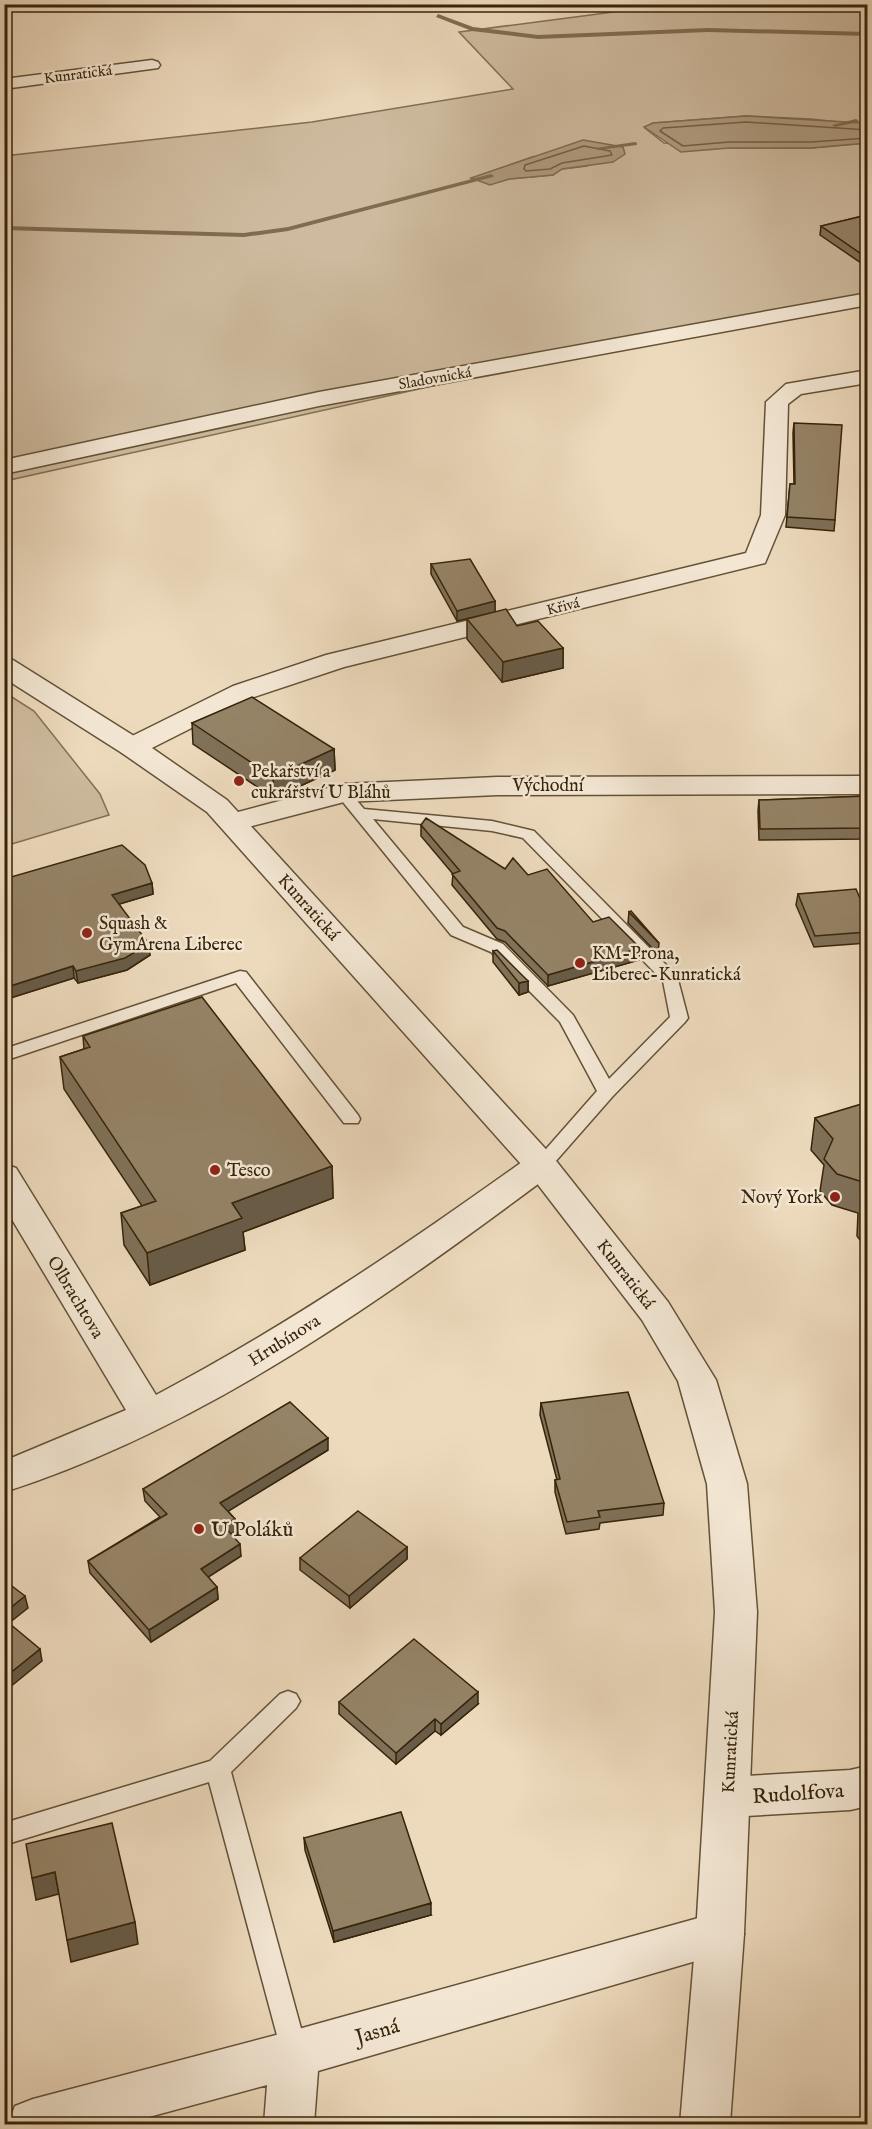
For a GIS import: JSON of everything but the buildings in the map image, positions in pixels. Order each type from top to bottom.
[{"type":"street","name":"Kunratická","points":[[4,84],[152,65]]},
{"type":"street","name":"Sladovnická","points":[[4,467],[331,397],[867,299]]},
{"type":"street","name":"Křivá","points":[[132,747],[242,692],[335,661],[756,558],[773,515],[777,402],[794,389],[867,376]]},
{"type":"street","name":"Kunratická","points":[[4,666],[132,747],[217,806],[233,822],[541,1165],[655,1311],[697,1380],[727,1484],[735,1600],[728,1797],[705,2124]]},
{"type":"street","name":"Východní","points":[[233,822],[351,803],[497,786],[867,785]]},
{"type":"street","name":"Hrubínova","points":[[4,1477],[149,1416],[243,1365],[356,1296],[456,1228],[541,1165]]},
{"type":"street","name":"Olbrachtova","points":[[4,1176],[149,1416]]},
{"type":"street","name":"Rudolfova","points":[[728,1797],[850,1790],[867,1786]]},
{"type":"street","name":"Jasná","points":[[33,2124],[295,2054],[720,1934]]},
{"type":"street","points":[[289,2124],[295,2054]]},
{"type":"lane","points":[[351,803],[457,932],[497,948],[567,1018],[607,1092]]},
{"type":"lane","points":[[351,803],[492,825],[528,834],[671,980],[679,1018],[607,1092],[541,1165]]},
{"type":"lane","points":[[4,1055],[240,976],[351,1119]]},
{"type":"lane","points":[[4,1834],[218,1769],[288,1701]]},
{"type":"lane","points":[[218,1769],[295,2054]]},
{"type":"shaded area","points":[[667,5],[867,5],[867,125],[811,119],[746,116],[653,123],[645,128],[664,143],[729,148],[811,148],[867,143],[867,297],[761,313],[5,481],[4,156],[312,122],[513,89],[459,32]],"holes":[[[622,147],[587,166],[562,169],[553,175],[509,179],[490,184],[472,178],[532,157]]]},
{"type":"shaded area","points":[[4,692],[34,711],[100,794],[109,815],[5,846]]},
{"type":"water","points":[[746,116],[863,123],[867,125],[867,143],[811,148],[729,148],[681,152],[644,127],[653,123]]},
{"type":"water","points":[[583,140],[623,147],[625,154],[613,162],[562,169],[553,175],[509,179],[490,185],[471,178]]},
{"type":"waterway","points":[[438,16],[472,29],[538,37],[708,30],[868,34]]},
{"type":"waterway","points":[[835,125],[856,121]]},
{"type":"waterway","points":[[598,148],[635,144]]},
{"type":"waterway","points":[[4,228],[244,235],[288,229],[491,176]]},
{"type":"place","name":"Pekařství a cukrářství U Bláhů","points":[[239,781]]},
{"type":"place","name":"Squash & GymArena Liberec","points":[[87,933]]},
{"type":"place","name":"KM-Prona, Liberec-Kunratická","points":[[580,963]]},
{"type":"place","name":"Tesco","points":[[215,1170]]},
{"type":"place","name":"Nový York","points":[[835,1197]]},
{"type":"place","name":"U Poláků","points":[[199,1529]]}]
